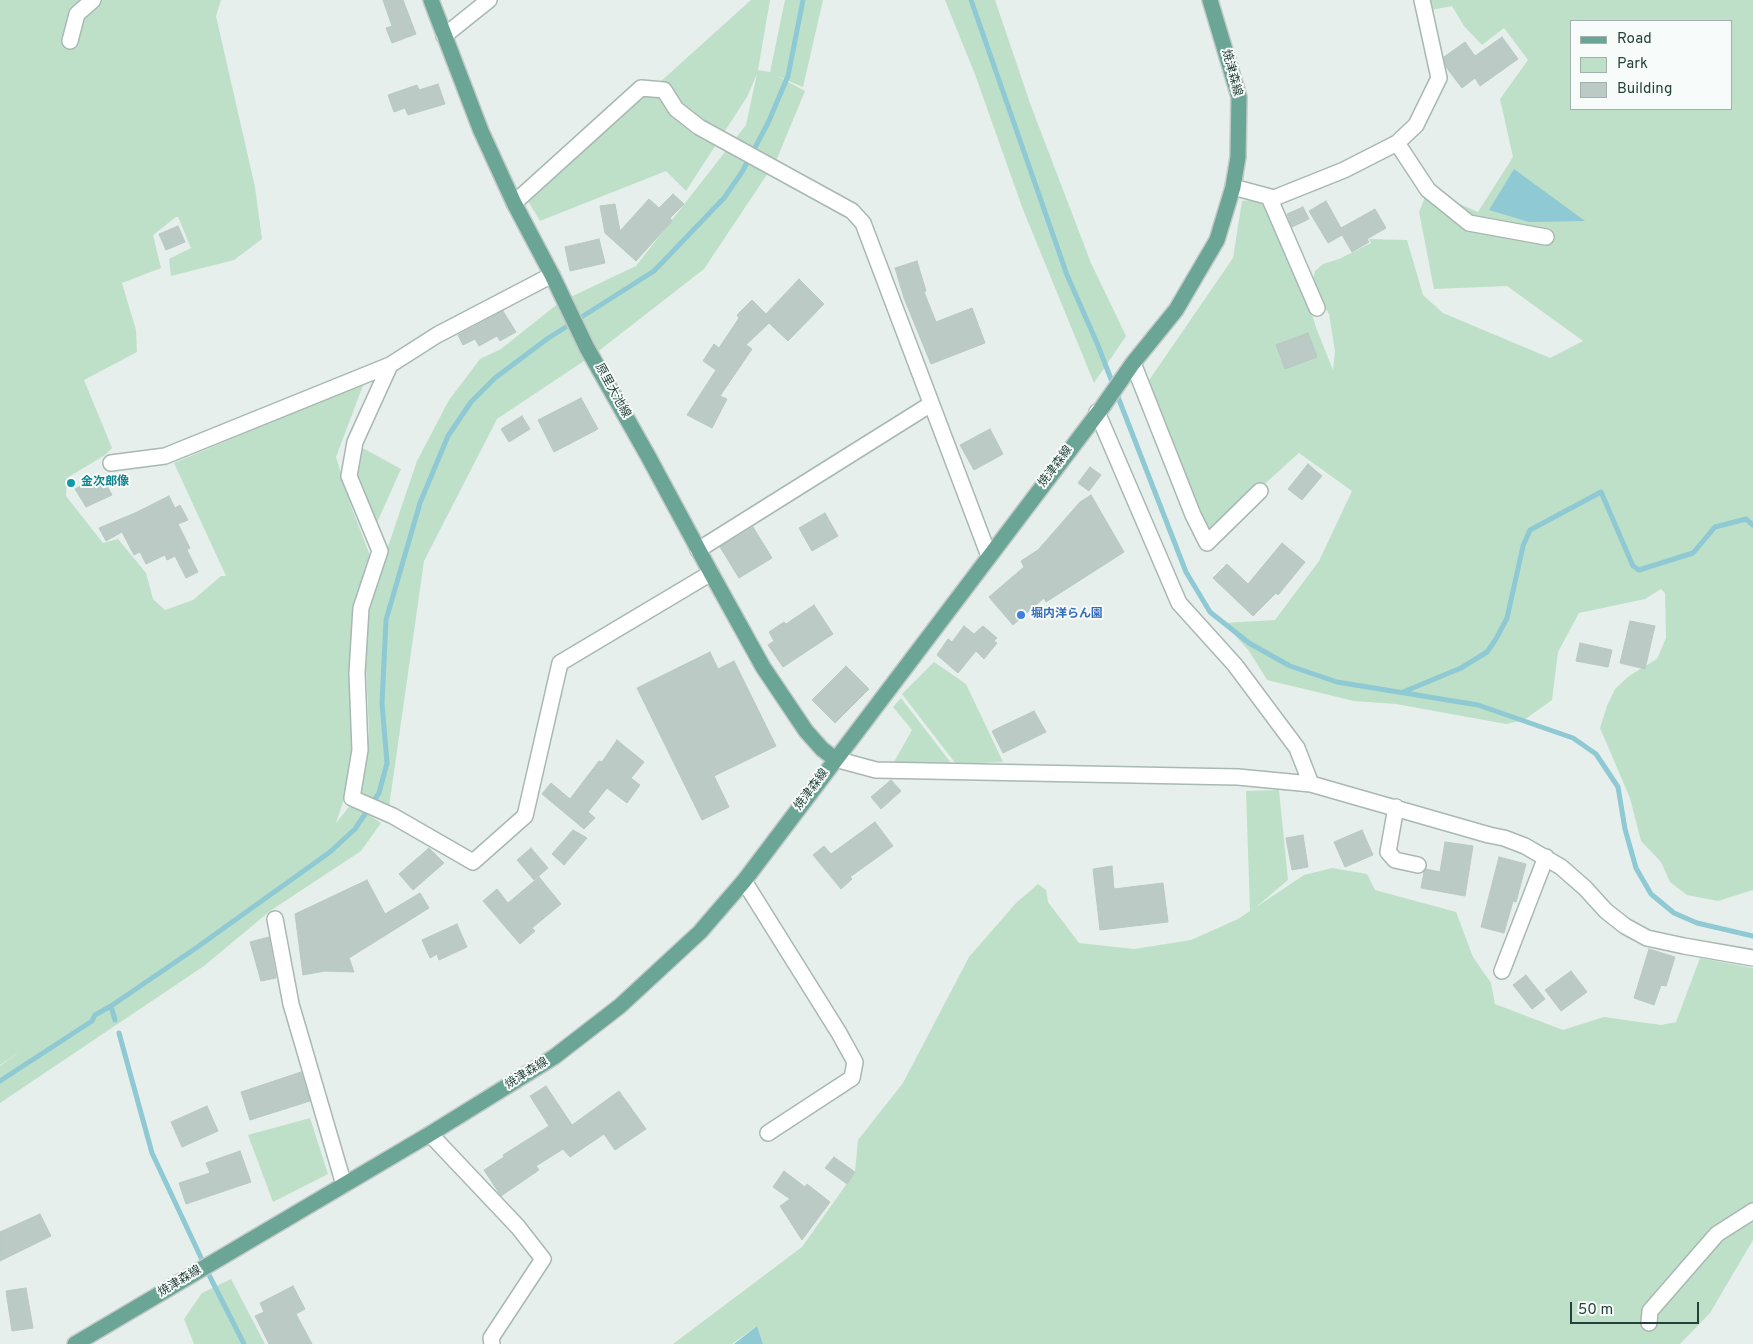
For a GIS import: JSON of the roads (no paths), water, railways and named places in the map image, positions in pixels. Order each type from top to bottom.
[{"type":"main road","name":"原里大池線","points":[[431,0],[481,131],[514,203],[552,275],[587,348],[763,667],[800,723],[822,749],[834,759]]},
{"type":"main road","name":"焼津森線","points":[[75,1344],[430,1134],[554,1057],[620,1006],[700,932],[744,881],[1133,363],[1176,310],[1217,240],[1233,187],[1238,157],[1239,97],[1210,0]]},
{"type":"street","points":[[70,41],[76,14],[93,0]]},
{"type":"street","points":[[444,36],[489,0]]},
{"type":"street","points":[[1233,187],[1274,198],[1344,170],[1397,143],[1416,125],[1439,78],[1422,0]]},
{"type":"street","points":[[514,203],[641,88],[664,90],[676,109],[699,127],[852,211],[863,223],[989,556]]},
{"type":"street","points":[[1397,143],[1428,190],[1469,223],[1546,236]]},
{"type":"street","points":[[1269,196],[1317,308]]},
{"type":"street","points":[[111,463],[165,456],[390,365],[437,335],[552,275]]},
{"type":"street","points":[[1133,363],[1207,543],[1260,491]]},
{"type":"street","points":[[390,365],[355,442],[349,476],[380,551],[361,608],[358,673],[360,750],[352,798],[393,816],[473,862],[525,816],[560,663],[711,573]]},
{"type":"street","points":[[698,550],[931,404]]},
{"type":"street","points":[[1099,410],[1179,603],[1235,665],[1297,748],[1311,784]]},
{"type":"street","points":[[834,759],[876,770],[1238,777],[1311,784],[1504,838],[1546,857],[1561,867],[1585,888],[1606,911],[1625,926],[1647,938],[1753,958]]},
{"type":"street","points":[[1396,807],[1388,852],[1395,860],[1418,864]]},
{"type":"street","points":[[1502,971],[1546,857]]},
{"type":"street","points":[[744,881],[839,1033],[855,1062],[852,1078],[768,1133]]},
{"type":"street","points":[[275,919],[291,1004],[344,1185]]},
{"type":"street","points":[[430,1134],[518,1227],[543,1259],[491,1338],[492,1344]]},
{"type":"street","points":[[1649,1323],[1650,1310],[1716,1234],[1753,1211]]},
{"type":"water","points":[[1514,169],[1585,221],[1529,222],[1489,210]]},
{"type":"water","points":[[757,1326],[763,1344],[734,1344]]},
{"type":"waterway","points":[[0,1081],[92,1021],[95,1015],[196,948],[330,852],[355,829],[379,793],[387,763],[382,703],[386,620],[420,503],[448,436],[471,402],[495,378],[547,339],[654,271],[724,198],[742,172],[768,123],[788,76],[803,0]]},
{"type":"waterway","points":[[971,0],[1067,275],[1097,343],[1186,572],[1210,612],[1249,643],[1290,666],[1337,682],[1478,705],[1573,738],[1596,754],[1618,787],[1625,829],[1636,868],[1651,894],[1674,913],[1697,923],[1753,936]]},
{"type":"waterway","points":[[1403,692],[1461,668],[1487,652],[1507,618],[1523,546],[1530,530],[1601,492],[1633,566],[1639,570],[1693,553],[1715,527],[1746,519],[1753,525]]},
{"type":"waterway","points":[[111,1006],[115,1020]]},
{"type":"waterway","points":[[119,1033],[152,1153],[211,1279],[244,1344]]},
{"type":"place","name":"金次郎像","points":[[71,483]]},
{"type":"place","name":"堀内洋らん園","points":[[1021,615]]}]
